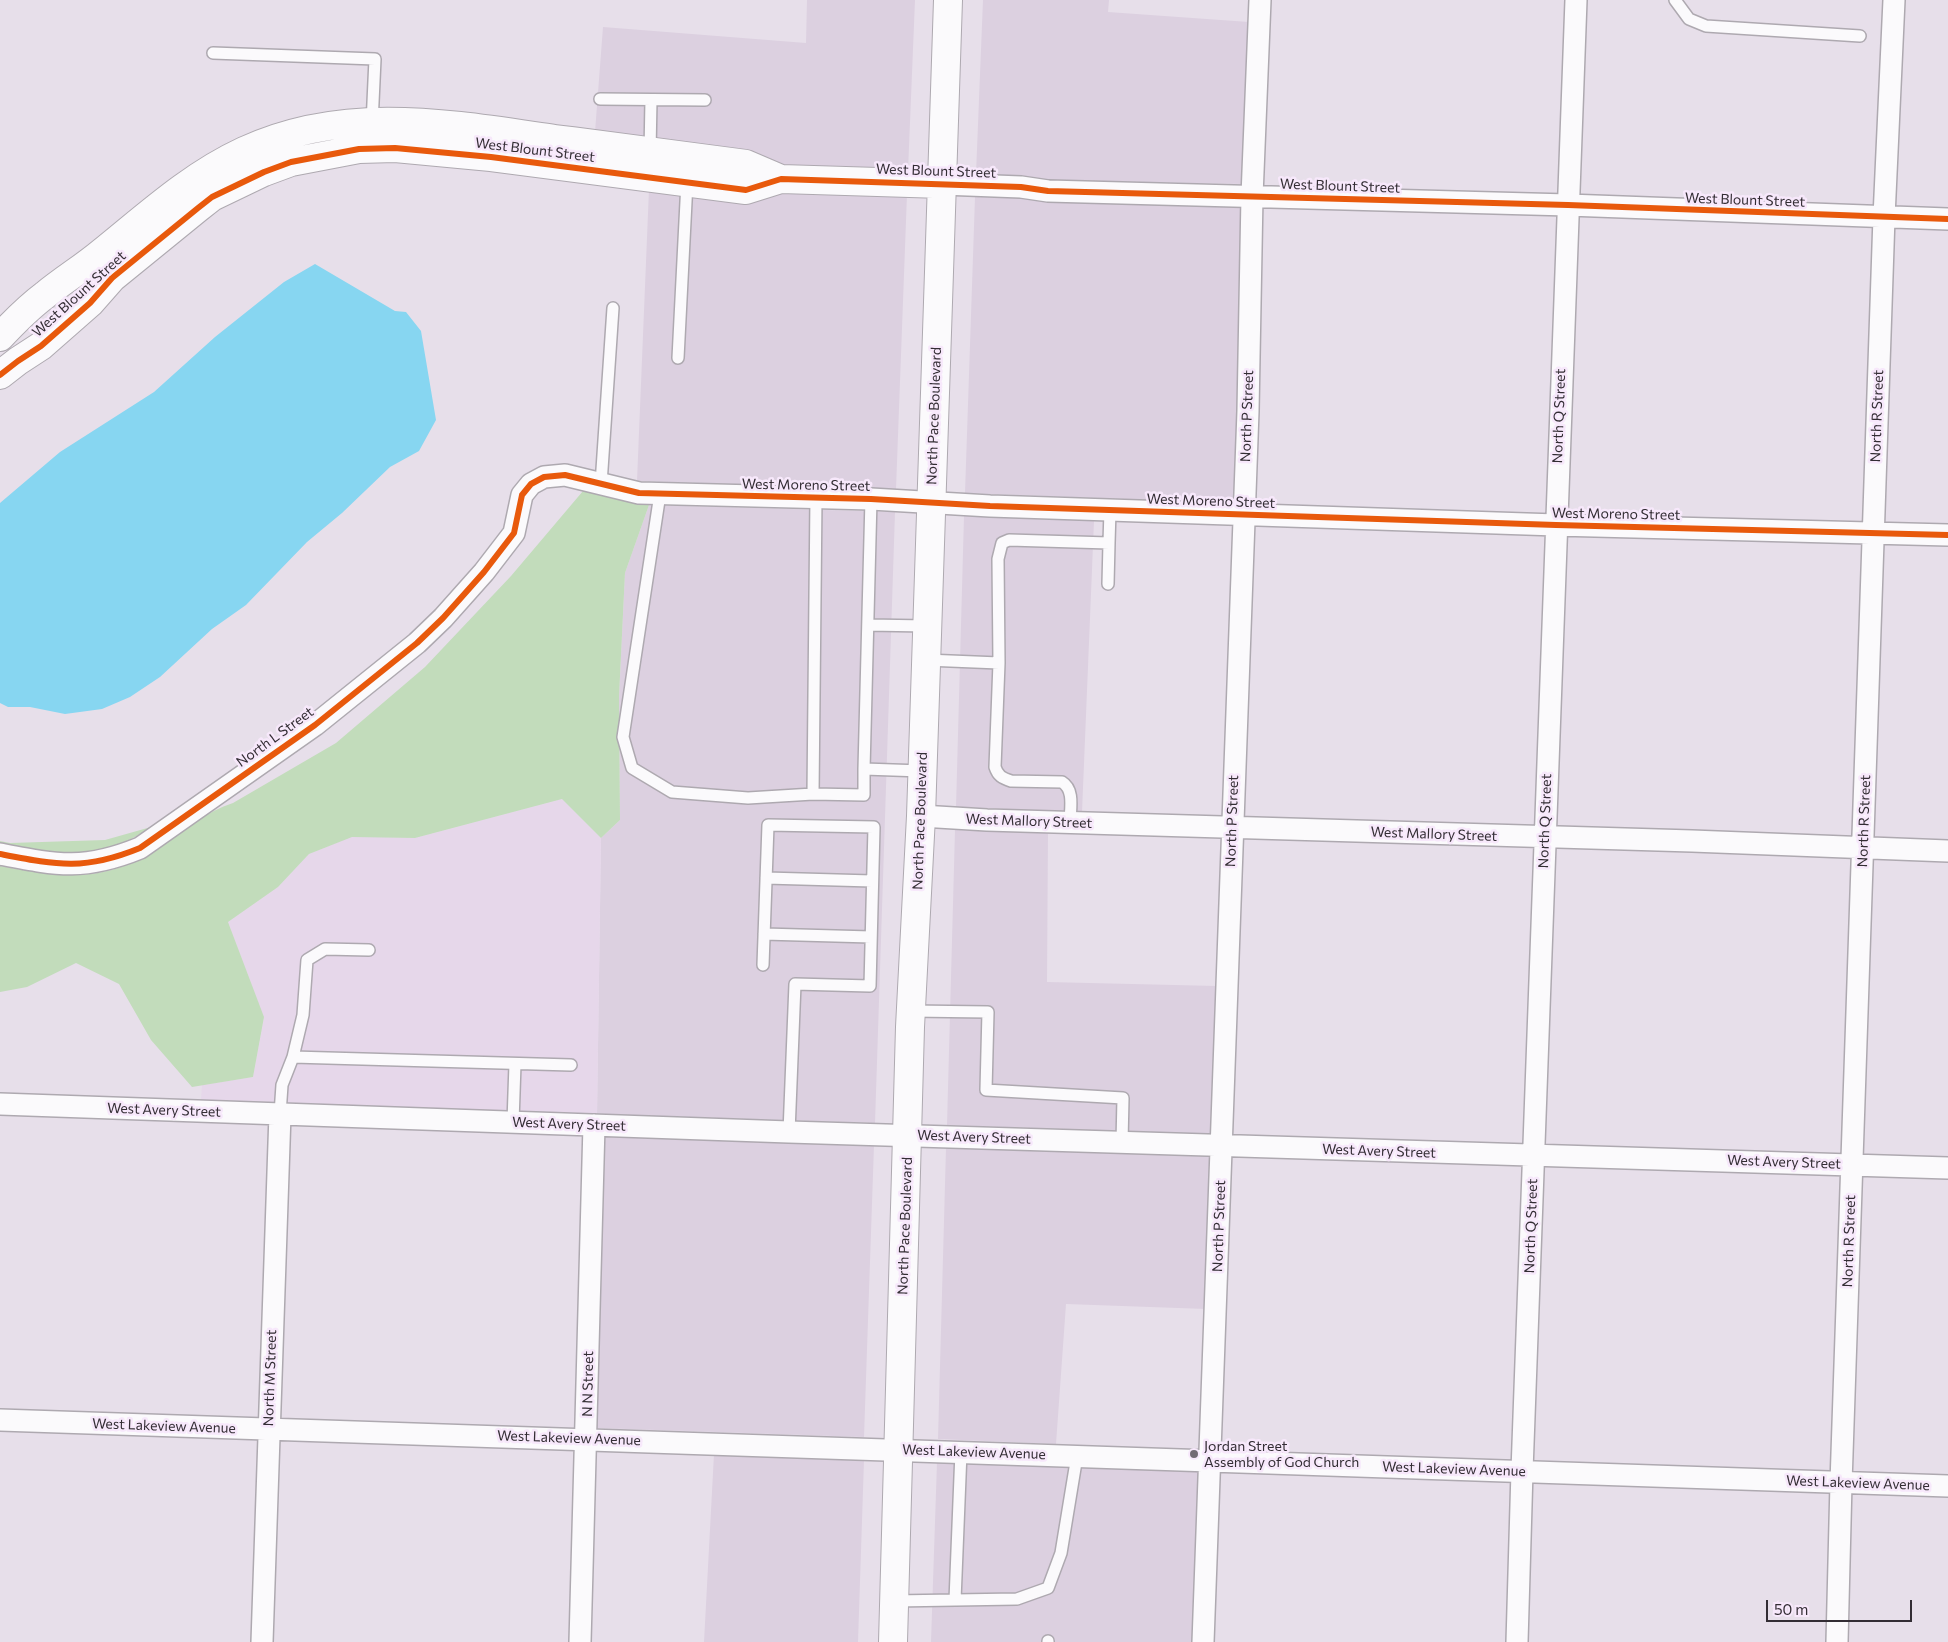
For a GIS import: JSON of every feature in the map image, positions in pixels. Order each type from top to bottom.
[{"type":"street","name":"North Pace Boulevard","points":[[893,1642],[911,1011],[922,771],[948,0]]},
{"type":"street","name":"North P Street","points":[[1203,1642],[1244,514],[1252,196],[1260,0]]},
{"type":"street","name":"North Q Street","points":[[1517,1642],[1576,0]]},
{"type":"street","name":"North R Street","points":[[1837,1642],[1851,1165],[1864,848],[1884,217],[1894,0]]},
{"type":"street","name":"West Blount Street","points":[[0,375],[18,360],[41,346],[90,303],[192,196],[244,151],[289,134],[346,122],[405,121],[493,144],[687,182],[746,190],[782,179],[1021,187],[1048,191],[1568,205],[1948,219]]},
{"type":"street","name":"West Blount Street","points":[[0,337],[45,294],[99,255],[167,198],[192,196],[212,198],[256,176],[291,162],[359,148],[493,144],[650,152],[746,164],[782,179]]},
{"type":"street","name":"West Moreno Street","points":[[514,533],[522,495],[531,484],[544,477],[565,475],[639,493],[660,494],[871,499],[1110,510],[1556,525],[1948,535]]},
{"type":"street","name":"North L Street","points":[[0,854],[49,864],[88,864],[116,858],[140,848],[315,725],[417,643],[443,618],[484,572],[514,533]]},
{"type":"street","name":"West Mallory Street","points":[[920,816],[1070,823],[1948,851]]},
{"type":"street","name":"West Avery Street","points":[[0,1104],[789,1132],[908,1134],[1533,1156],[1948,1168]]},
{"type":"street","name":"North M Street","points":[[262,1642],[280,1114]]},
{"type":"street","name":"N N Street","points":[[580,1642],[594,1125]]},
{"type":"street","name":"West Lakeview Avenue","points":[[0,1420],[1948,1486]]},
{"type":"lane","points":[[1675,0],[1689,19],[1706,26],[1860,36]]},
{"type":"lane","points":[[213,53],[375,59],[372,148]]},
{"type":"lane","points":[[600,99],[705,100]]},
{"type":"lane","points":[[650,152],[651,100]]},
{"type":"lane","points":[[678,358],[687,182]]},
{"type":"lane","points":[[601,484],[612,308]]},
{"type":"lane","points":[[660,494],[623,737],[632,768],[672,792],[748,798],[813,794],[864,795],[871,499]]},
{"type":"lane","points":[[813,794],[816,498]]},
{"type":"lane","points":[[1108,584],[1110,510]]},
{"type":"lane","points":[[1070,823],[1070,792],[1067,785],[1062,782],[1004,779],[998,775],[995,767],[999,663],[998,560],[1002,543],[1009,540],[1109,543]]},
{"type":"lane","points":[[868,625],[927,626]]},
{"type":"lane","points":[[926,660],[999,663]]},
{"type":"lane","points":[[864,770],[922,771]]},
{"type":"lane","points":[[763,965],[768,825],[874,827],[870,986],[795,984],[789,1132]]},
{"type":"lane","points":[[766,878],[872,881]]},
{"type":"lane","points":[[764,934],[871,937]]},
{"type":"lane","points":[[280,1114],[282,1085],[293,1056],[303,1015],[307,960],[324,949],[369,950]]},
{"type":"lane","points":[[911,1011],[988,1012],[986,1090],[1123,1098],[1122,1142]]},
{"type":"lane","points":[[293,1056],[572,1065]]},
{"type":"lane","points":[[513,1122],[516,1064]]},
{"type":"lane","points":[[955,1600],[961,1452]]},
{"type":"lane","points":[[894,1601],[1017,1599],[1048,1588],[1061,1554],[1077,1456]]},
{"type":"shaded area","points":[[807,0],[915,0],[908,171],[789,168],[788,165],[782,167],[595,132],[603,27],[806,43]]},
{"type":"shaded area","points":[[983,0],[1109,0],[1108,12],[1249,22],[1243,184],[1049,180],[1022,176],[976,174]]},
{"type":"shaded area","points":[[649,189],[781,191],[787,193],[788,190],[907,194],[896,489],[637,481]]},
{"type":"shaded area","points":[[975,197],[1021,198],[1048,202],[1242,207],[1235,503],[965,493]]},
{"type":"shaded area","points":[[649,505],[895,512],[875,1123],[597,1114],[601,838],[620,820],[619,697],[625,573]]},
{"type":"shaded area","points":[[964,516],[1094,521],[1082,812],[956,807]]},
{"type":"shaded area","points":[[562,799],[601,838],[597,1114],[201,1100],[202,1085],[253,1077],[264,1018],[228,922],[278,887],[309,854],[352,836],[415,838]]},
{"type":"shaded area","points":[[955,830],[1048,833],[1047,982],[1217,986],[1212,1134],[947,1125]]},
{"type":"shaded area","points":[[603,1137],[874,1145],[864,1437],[597,1428]]},
{"type":"shaded area","points":[[946,1148],[1212,1156],[1206,1309],[1066,1304],[1056,1444],[938,1439]]},
{"type":"shaded area","points":[[714,1454],[864,1460],[858,1642],[704,1642]]},
{"type":"shaded area","points":[[937,1462],[1200,1471],[1193,1642],[931,1642]]},
{"type":"green space","points":[[583,491],[637,504],[649,505],[625,573],[619,697],[620,820],[601,838],[562,799],[415,838],[352,837],[309,854],[278,887],[228,922],[264,1017],[253,1077],[192,1087],[151,1040],[119,984],[76,963],[27,987],[0,992],[0,866],[65,875],[104,872],[123,866],[143,857],[206,816],[223,806],[233,803],[336,743],[425,667],[511,576]]},
{"type":"green space","points":[[151,827],[114,846],[78,853],[41,850],[0,843],[0,841],[10,843],[105,840]]},
{"type":"water","points":[[315,264],[395,311],[406,312],[421,331],[436,420],[419,451],[390,467],[342,513],[307,542],[246,605],[212,629],[160,677],[130,697],[102,709],[65,714],[30,707],[8,707],[0,703],[0,503],[60,452],[154,392],[215,337],[284,282]]},
{"type":"cycle path","points":[[0,375],[41,346],[90,303],[112,278],[212,197],[264,172],[291,162],[359,149],[395,148],[491,157],[746,190],[781,179],[1021,187],[1048,191],[1568,205],[1948,219]]},
{"type":"cycle path","points":[[0,854],[38,861],[70,864],[103,860],[140,848],[315,725],[417,643],[443,618],[484,572],[514,533],[522,495],[531,484],[544,477],[565,475],[639,493],[871,499],[990,506],[1556,525],[1948,535]]},
{"type":"place","name":"Jordan Street Assembly of God Church","points":[[1194,1454]]}]
